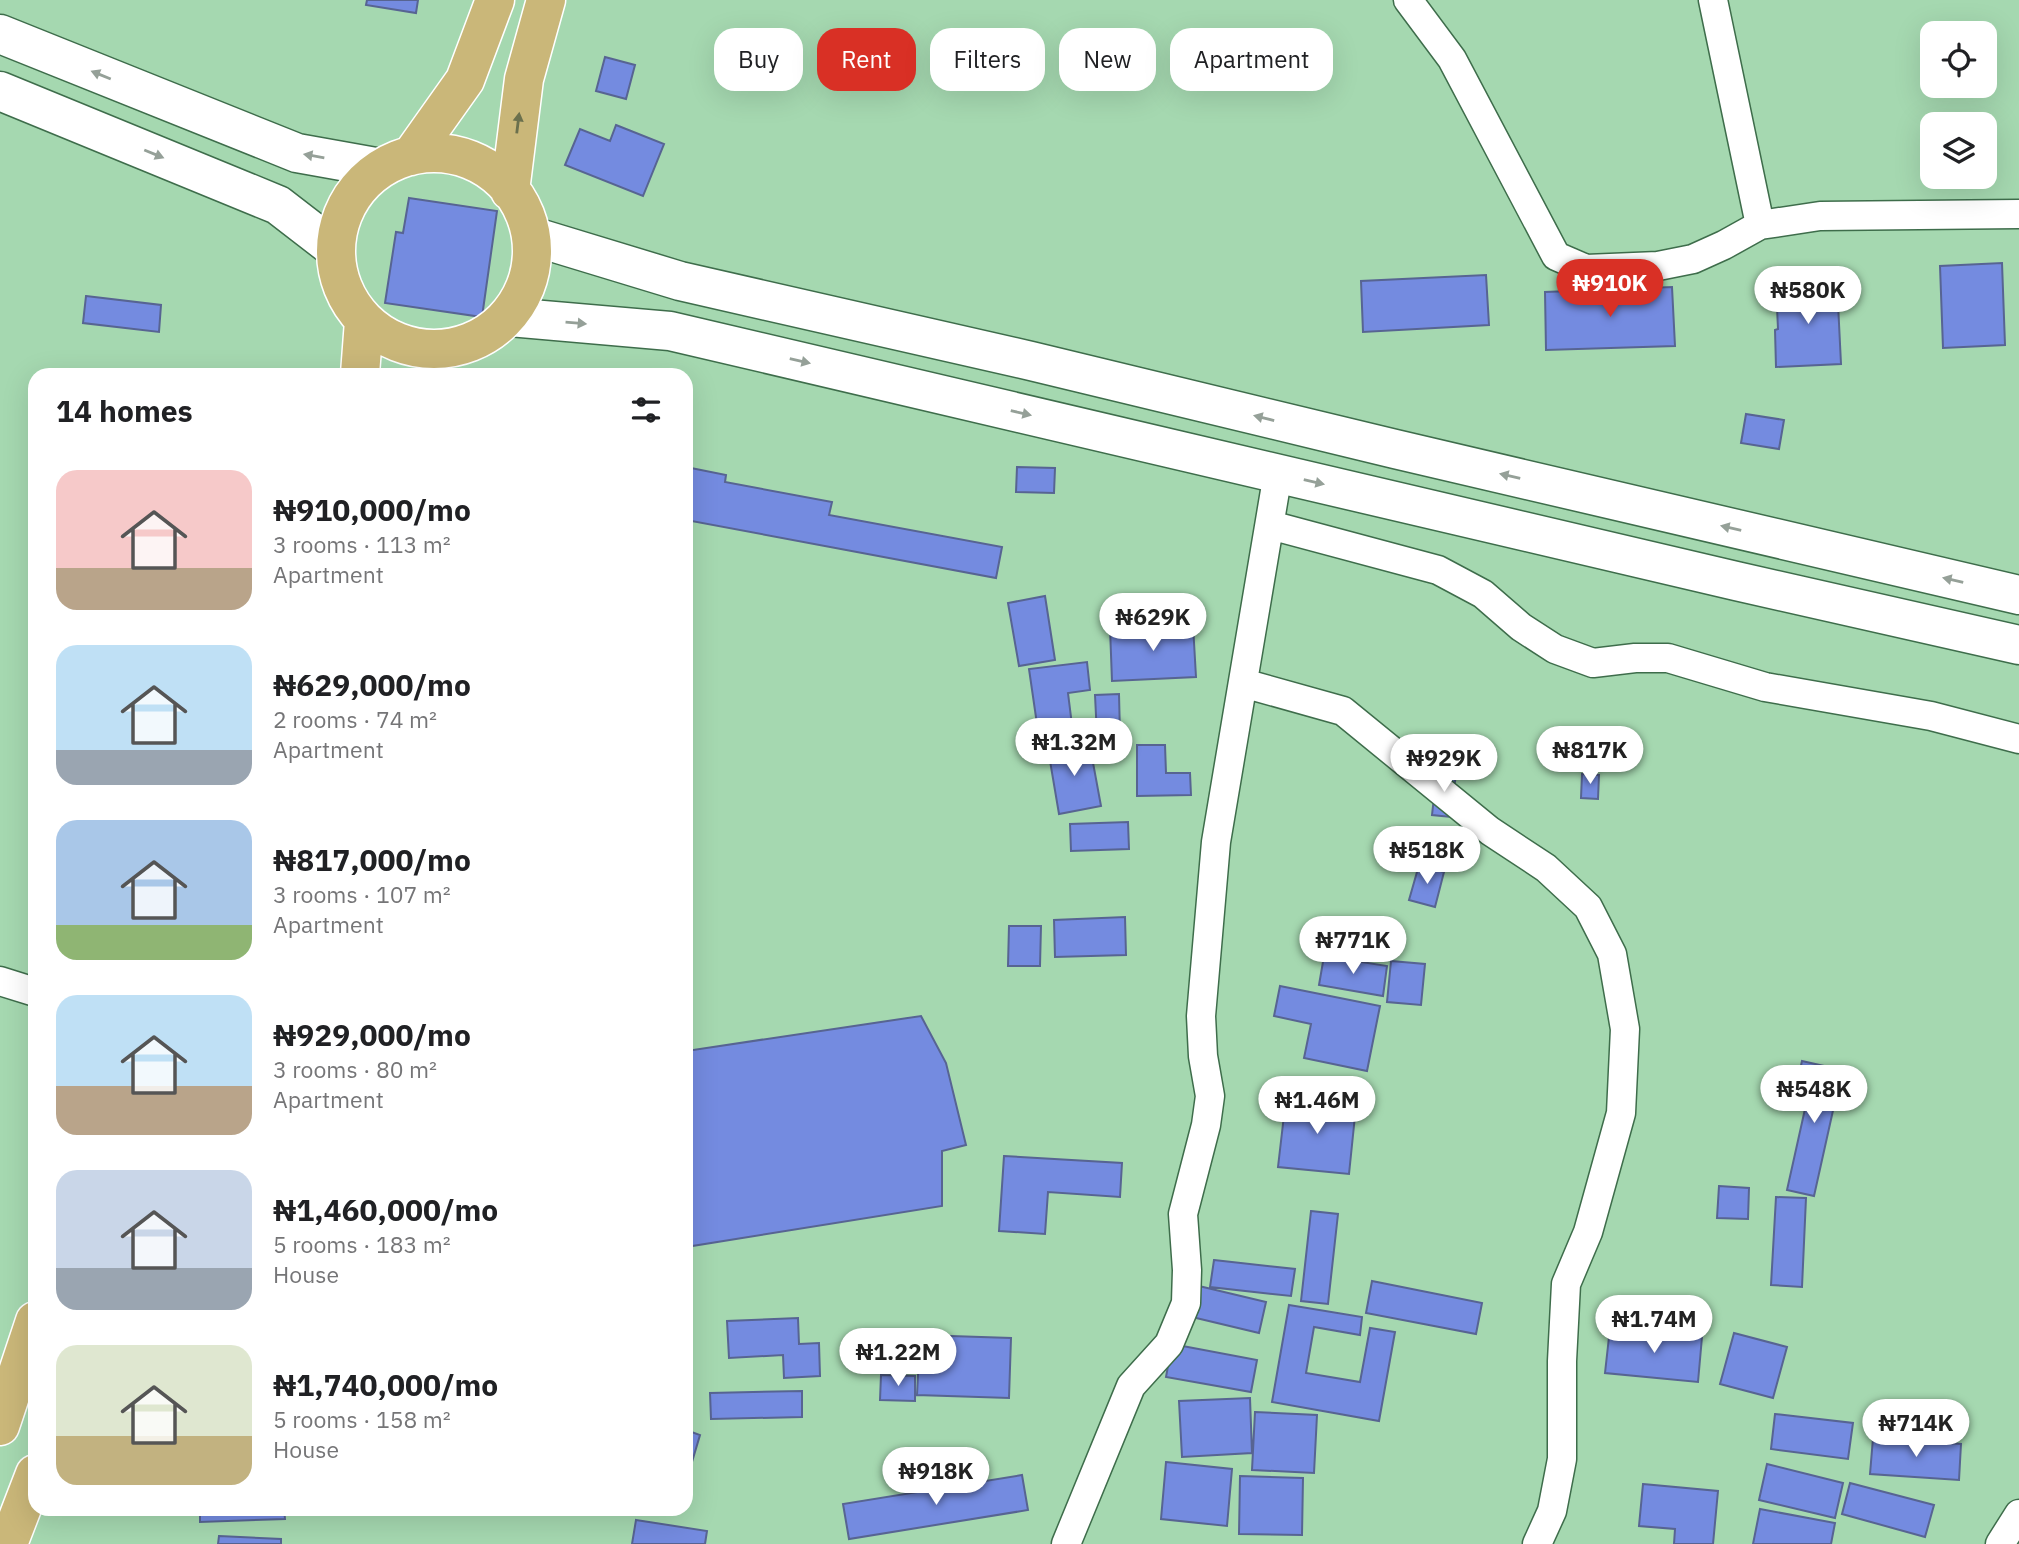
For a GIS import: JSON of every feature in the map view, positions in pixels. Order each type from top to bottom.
[{"type":"main road","points":[[0,34],[297,153],[396,162],[444,153],[475,161],[502,180],[522,205],[532,236],[532,265],[524,293],[508,317],[484,337],[444,361],[422,349],[390,340],[364,321],[348,300],[343,288],[338,275],[335,249],[341,218],[356,189],[396,162],[464,80],[495,0]]},
{"type":"main road","points":[[510,191],[524,79],[546,0]]},
{"type":"main road","points":[[0,91],[278,205],[335,249]]},
{"type":"main road","points":[[532,236],[680,281],[1031,361],[1408,453],[2019,595]]},
{"type":"main road","points":[[508,317],[670,331],[2019,645]]},
{"type":"main road","points":[[360,368],[364,321]]},
{"type":"main road","points":[[0,1426],[28,1342]]},
{"type":"main road","points":[[8,1544],[28,1492]]},
{"type":"street","points":[[1408,0],[1452,58],[1556,256],[1586,269],[1658,266],[1693,259],[1760,225],[1820,216],[2019,214]]},
{"type":"street","points":[[1713,0],[1760,225]]},
{"type":"street","points":[[1075,1537],[1131,1386],[1168,1344],[1186,1303],[1187,1270],[1183,1214],[1206,1125],[1210,1096],[1203,1056],[1201,1016],[1216,842],[1278,473]]},
{"type":"street","points":[[1270,525],[1438,570],[1483,594],[1521,627],[1555,649],[1593,663],[1635,658],[1668,658],[1765,687],[1931,716],[2019,739]]},
{"type":"street","points":[[1243,683],[1343,711],[1490,831],[1546,868],[1588,907],[1612,954],[1625,1029],[1621,1113],[1588,1232],[1566,1284],[1562,1360],[1562,1459],[1552,1511],[1537,1544]]},
{"type":"street","points":[[0,981],[28,990]]},
{"type":"street","points":[[2000,1544],[2019,1514]]},
{"type":"building","points":[[367,0],[418,0],[416,13],[366,5]]},
{"type":"building","points":[[605,57],[635,65],[626,99],[596,91]]},
{"type":"building","points":[[616,125],[664,144],[643,196],[565,165],[580,129],[610,141]]},
{"type":"building","points":[[409,198],[497,211],[482,317],[385,303],[396,232],[403,233]]},
{"type":"building","points":[[2002,263],[2005,345],[1943,348],[1940,266]]},
{"type":"building","points":[[1486,275],[1489,325],[1363,332],[1361,281]]},
{"type":"building","points":[[1837,283],[1841,364],[1776,367],[1776,286]]},
{"type":"building","points":[[1672,287],[1675,346],[1546,350],[1545,292]]},
{"type":"building","points":[[86,296],[161,305],[159,332],[83,323]]},
{"type":"building","points":[[1746,414],[1784,420],[1779,449],[1741,443]]},
{"type":"building","points":[[1017,467],[1055,468],[1054,493],[1016,492]]},
{"type":"building","points":[[693,468],[726,475],[725,482],[832,502],[829,515],[1002,547],[996,578],[693,521]]},
{"type":"building","points":[[1045,596],[1055,660],[1019,666],[1008,603]]},
{"type":"building","points":[[1193,625],[1196,677],[1112,681],[1110,628]]},
{"type":"building","points":[[1087,662],[1090,690],[1068,693],[1074,741],[1040,745],[1029,669]]},
{"type":"building","points":[[1119,694],[1120,734],[1097,736],[1095,695]]},
{"type":"building","points":[[1089,741],[1101,806],[1059,814],[1048,749]]},
{"type":"building","points":[[1137,745],[1165,745],[1166,773],[1190,773],[1191,795],[1137,796]]},
{"type":"building","points":[[1437,771],[1456,773],[1451,817],[1432,815]]},
{"type":"building","points":[[1582,774],[1599,775],[1598,799],[1581,798]]},
{"type":"building","points":[[1128,822],[1129,849],[1071,851],[1070,824]]},
{"type":"building","points":[[1419,865],[1444,872],[1435,907],[1409,900]]},
{"type":"building","points":[[1125,917],[1126,955],[1055,957],[1054,920]]},
{"type":"building","points":[[1009,926],[1041,926],[1040,966],[1008,966]]},
{"type":"building","points":[[1324,956],[1387,966],[1383,996],[1319,985]]},
{"type":"building","points":[[1391,961],[1425,964],[1421,1005],[1387,1002]]},
{"type":"building","points":[[1280,986],[1380,1006],[1367,1071],[1304,1058],[1311,1024],[1274,1016]]},
{"type":"building","points":[[921,1016],[946,1063],[966,1145],[942,1151],[942,1206],[693,1246],[693,1050]]},
{"type":"building","points":[[1802,1061],[1842,1070],[1814,1196],[1787,1190],[1809,1091],[1796,1088]]},
{"type":"building","points":[[1286,1098],[1356,1106],[1349,1174],[1278,1167]]},
{"type":"building","points":[[1004,1156],[1122,1163],[1120,1197],[1048,1192],[1045,1234],[999,1231]]},
{"type":"building","points":[[1719,1186],[1749,1188],[1748,1219],[1717,1218]]},
{"type":"building","points":[[1776,1197],[1806,1198],[1802,1287],[1771,1285]]},
{"type":"building","points":[[1311,1211],[1338,1214],[1328,1304],[1301,1301]]},
{"type":"building","points":[[1214,1260],[1295,1269],[1291,1296],[1210,1287]]},
{"type":"building","points":[[1178,1281],[1266,1302],[1259,1333],[1171,1312]]},
{"type":"building","points":[[1372,1281],[1482,1303],[1476,1334],[1366,1313]]},
{"type":"building","points":[[1289,1305],[1362,1317],[1360,1335],[1314,1327],[1306,1373],[1360,1382],[1370,1328],[1395,1332],[1379,1421],[1272,1402]]},
{"type":"building","points":[[798,1318],[799,1344],[819,1343],[820,1376],[784,1378],[783,1355],[729,1358],[727,1321]]},
{"type":"building","points":[[1610,1328],[1702,1337],[1698,1382],[1605,1373]]},
{"type":"building","points":[[1734,1333],[1787,1347],[1773,1398],[1720,1384]]},
{"type":"building","points":[[920,1335],[1011,1338],[1009,1398],[917,1395]]},
{"type":"building","points":[[1172,1344],[1257,1360],[1251,1392],[1166,1377]]},
{"type":"building","points":[[881,1375],[915,1376],[915,1401],[880,1400]]},
{"type":"building","points":[[802,1391],[802,1417],[711,1419],[710,1393]]},
{"type":"building","points":[[1250,1398],[1252,1453],[1182,1457],[1179,1401]]},
{"type":"building","points":[[1255,1412],[1317,1415],[1314,1473],[1252,1470]]},
{"type":"building","points":[[1775,1414],[1853,1423],[1848,1459],[1771,1449]]},
{"type":"building","points":[[693,1432],[700,1435],[693,1458]]},
{"type":"building","points":[[1873,1438],[1961,1444],[1959,1480],[1870,1474]]},
{"type":"building","points":[[1166,1462],[1232,1469],[1227,1526],[1161,1519]]},
{"type":"building","points":[[1767,1464],[1843,1483],[1835,1518],[1759,1500]]},
{"type":"building","points":[[1022,1475],[1028,1510],[849,1539],[843,1504]]},
{"type":"building","points":[[1240,1476],[1303,1478],[1302,1535],[1239,1534]]},
{"type":"building","points":[[1850,1483],[1934,1505],[1925,1537],[1842,1514]]},
{"type":"building","points":[[1643,1484],[1718,1491],[1713,1544],[1674,1544],[1675,1529],[1639,1526]]},
{"type":"building","points":[[1760,1509],[1835,1523],[1831,1544],[1753,1544]]},
{"type":"building","points":[[200,1516],[285,1516],[285,1519],[200,1522]]},
{"type":"building","points":[[636,1520],[707,1531],[705,1544],[632,1544]]},
{"type":"building","points":[[219,1536],[281,1539],[281,1544],[218,1544]]}]
